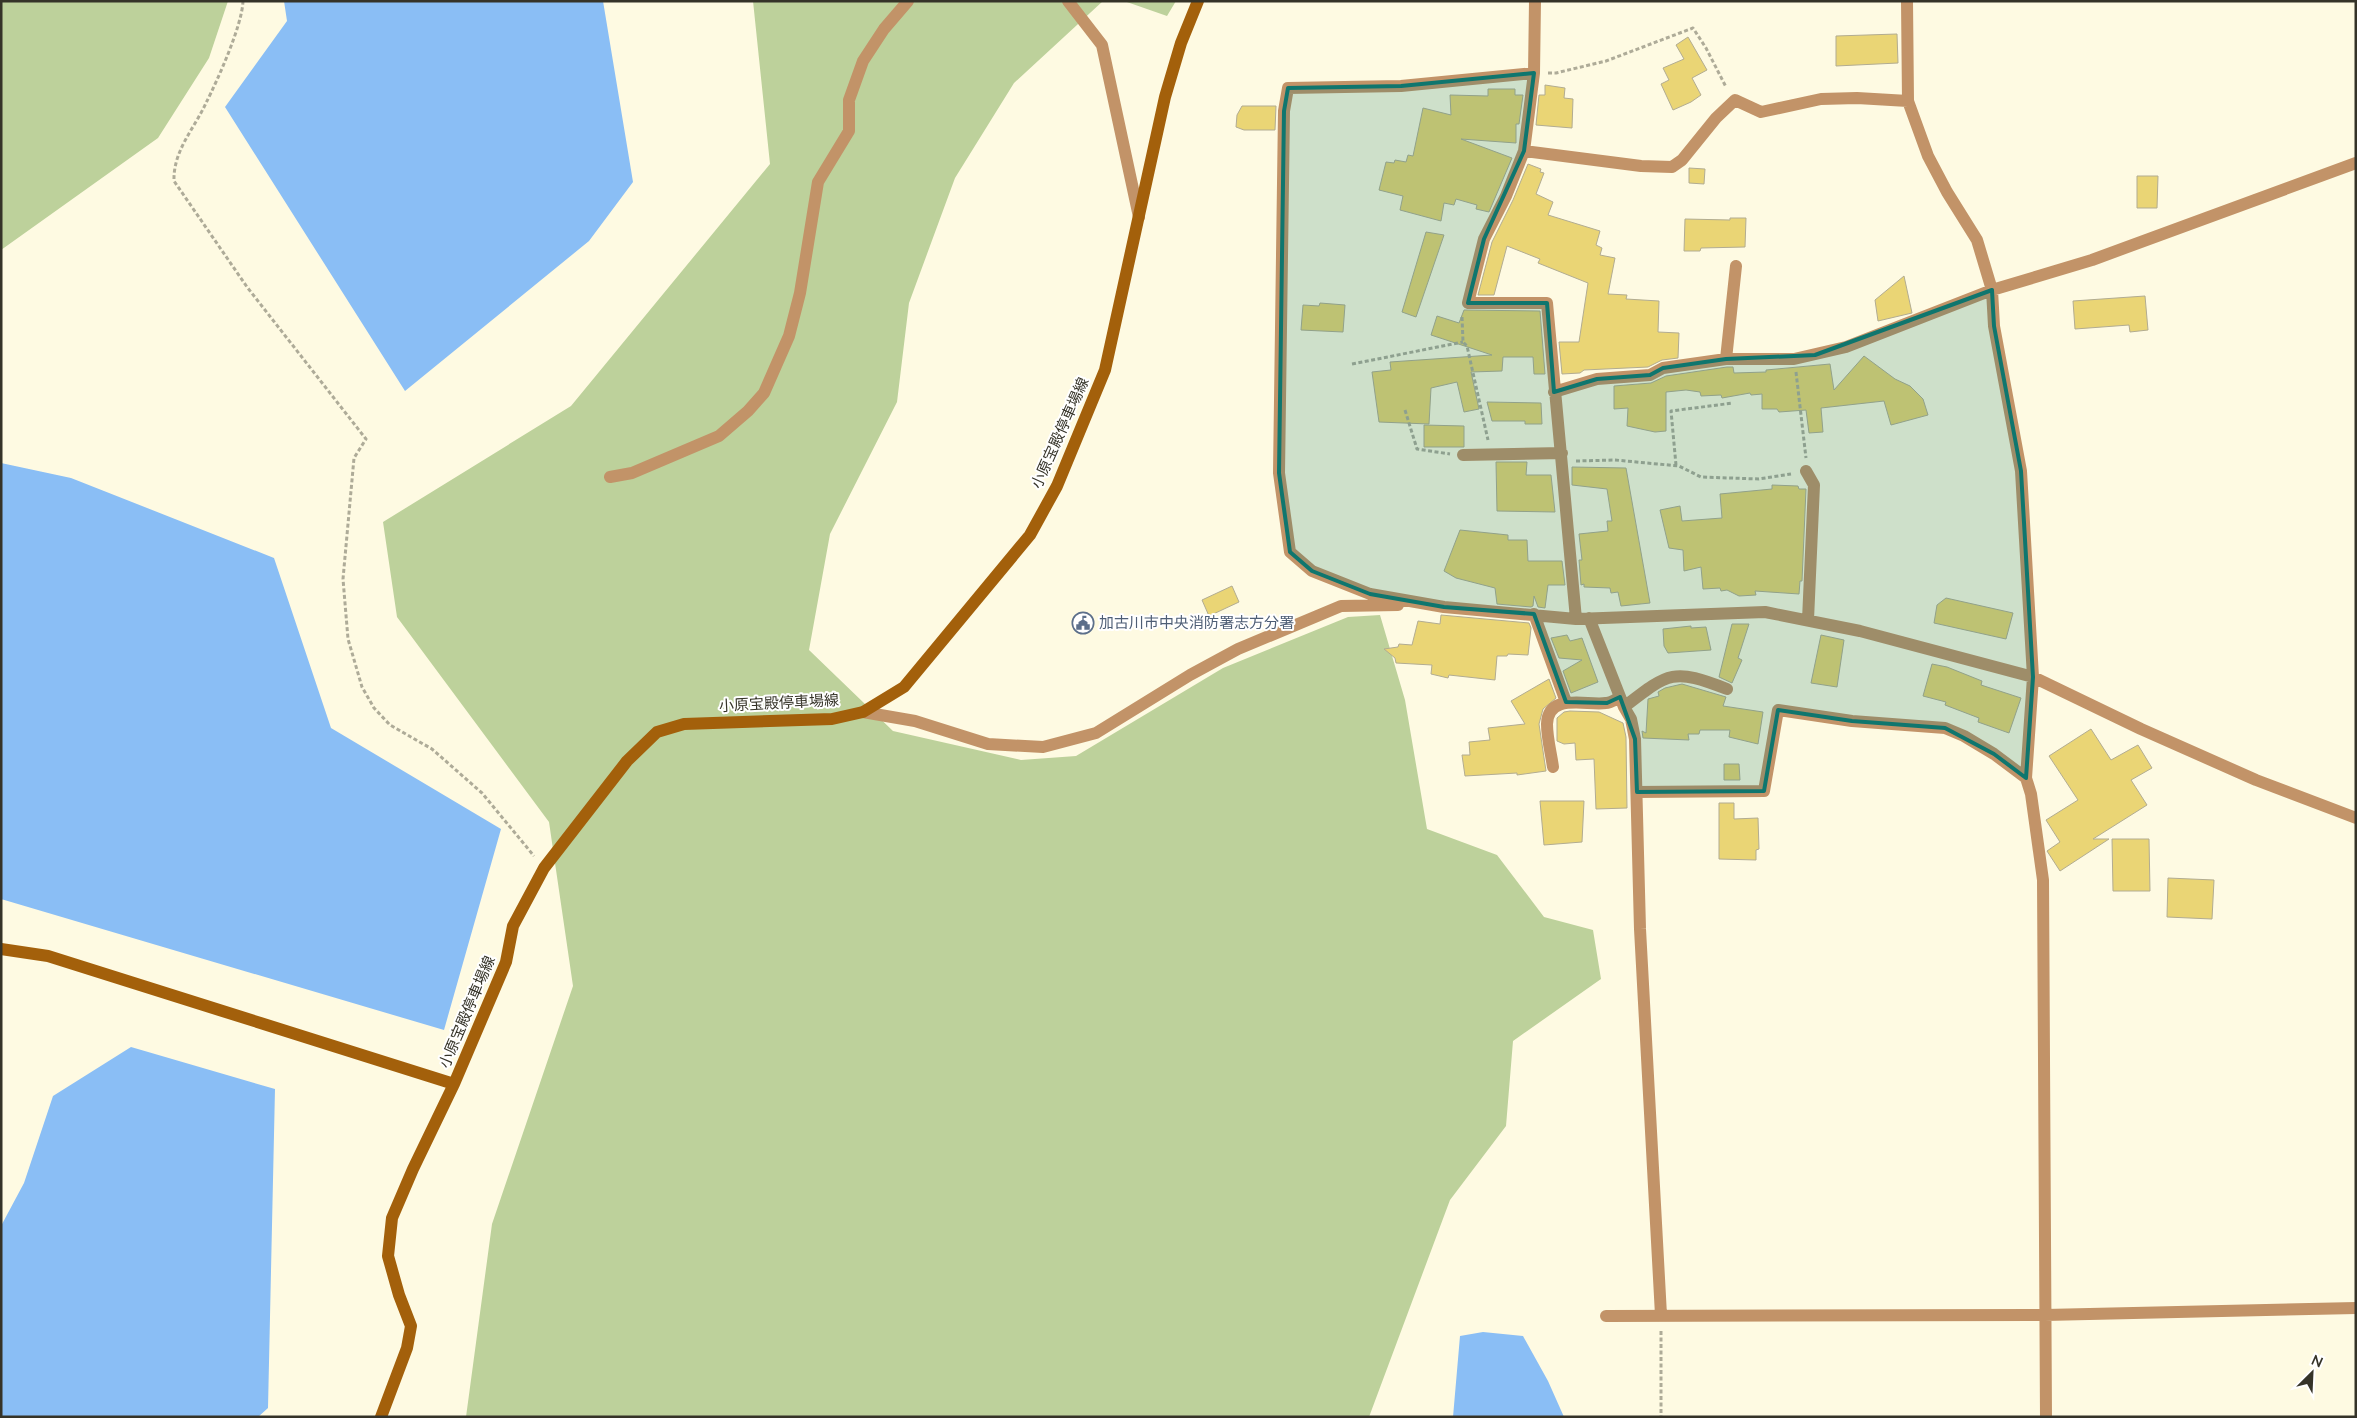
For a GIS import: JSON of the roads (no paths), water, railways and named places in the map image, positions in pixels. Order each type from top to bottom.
[{"type":"main road","name":"小原宝殿停車場線","points":[[381,1417],[407,1348],[411,1326],[399,1295],[388,1256],[392,1218],[413,1169],[454,1084],[506,962],[513,926],[544,868],[627,761],[657,732],[684,724],[832,719],[863,712],[904,687],[1030,535],[1057,486],[1105,370],[1165,97],[1181,43],[1198,1]]},
{"type":"main road","points":[[1,949],[48,956],[454,1084]]},
{"type":"street","points":[[610,477],[632,473],[719,436],[748,411],[764,393],[791,327],[800,293],[818,182],[849,131],[849,100],[863,61],[884,29],[908,1]]},
{"type":"street","points":[[1068,1],[1102,45],[1139,220]]},
{"type":"street","points":[[1535,1],[1534,73],[1524,151],[1506,196],[1484,239],[1468,303],[1546,303],[1554,392],[1583,618],[1631,719],[1635,739],[1640,929],[1661,1315]]},
{"type":"street","points":[[1907,1],[1908,101],[1928,156],[1947,192],[1977,240],[1992,290],[1994,326],[2021,471],[2033,677],[2026,778],[2043,880],[2046,1417]]},
{"type":"street","points":[[1534,73],[1400,86],[1288,88],[1284,111],[1279,473],[1290,552],[1312,571],[1370,594],[1444,607],[1583,618],[1765,612],[1860,630],[2033,677],[2256,780],[2356,818]]},
{"type":"street","points":[[1524,151],[1640,166],[1672,166],[1682,160],[1716,118],[1735,100],[1761,112],[1821,99],[1858,98],[1908,101]]},
{"type":"street","points":[[1554,392],[1597,379],[1650,375],[1663,368],[1726,359],[1794,359],[1846,347],[1992,290],[2092,260],[2356,163]]},
{"type":"street","points":[[1726,359],[1736,266]]},
{"type":"street","points":[[1463,455],[1491,454],[1562,457]]},
{"type":"street","points":[[1806,471],[1814,486],[1808,620]]},
{"type":"street","points":[[863,712],[915,721],[988,744],[1043,747],[1096,733],[1190,675],[1238,649],[1341,606],[1422,603]]},
{"type":"street","points":[[1534,614],[1566,702]]},
{"type":"street","points":[[1553,767],[1547,723],[1550,713],[1556,706],[1566,702],[1622,702],[1672,676],[1693,677],[1727,689]]},
{"type":"street","points":[[1637,792],[1764,791],[1778,710],[1852,721],[1945,728],[1964,736],[1994,754],[2026,778]]},
{"type":"street","points":[[1606,1316],[2045,1315],[2356,1308]]},
{"type":"water","points":[[284,1],[603,1],[633,182],[589,241],[405,391],[225,107],[287,21]]},
{"type":"water","points":[[1,463],[71,478],[274,558],[331,728],[501,829],[444,1030],[1,899]]},
{"type":"water","points":[[131,1047],[275,1089],[268,1408],[258,1417],[1,1417],[1,1226],[24,1183],[53,1096]]},
{"type":"water","points":[[1483,1332],[1523,1336],[1548,1381],[1564,1417],[1453,1417],[1460,1336]]},
{"type":"place","name":"加古川市中央消防署志方分署","points":[[1083,623]]}]
